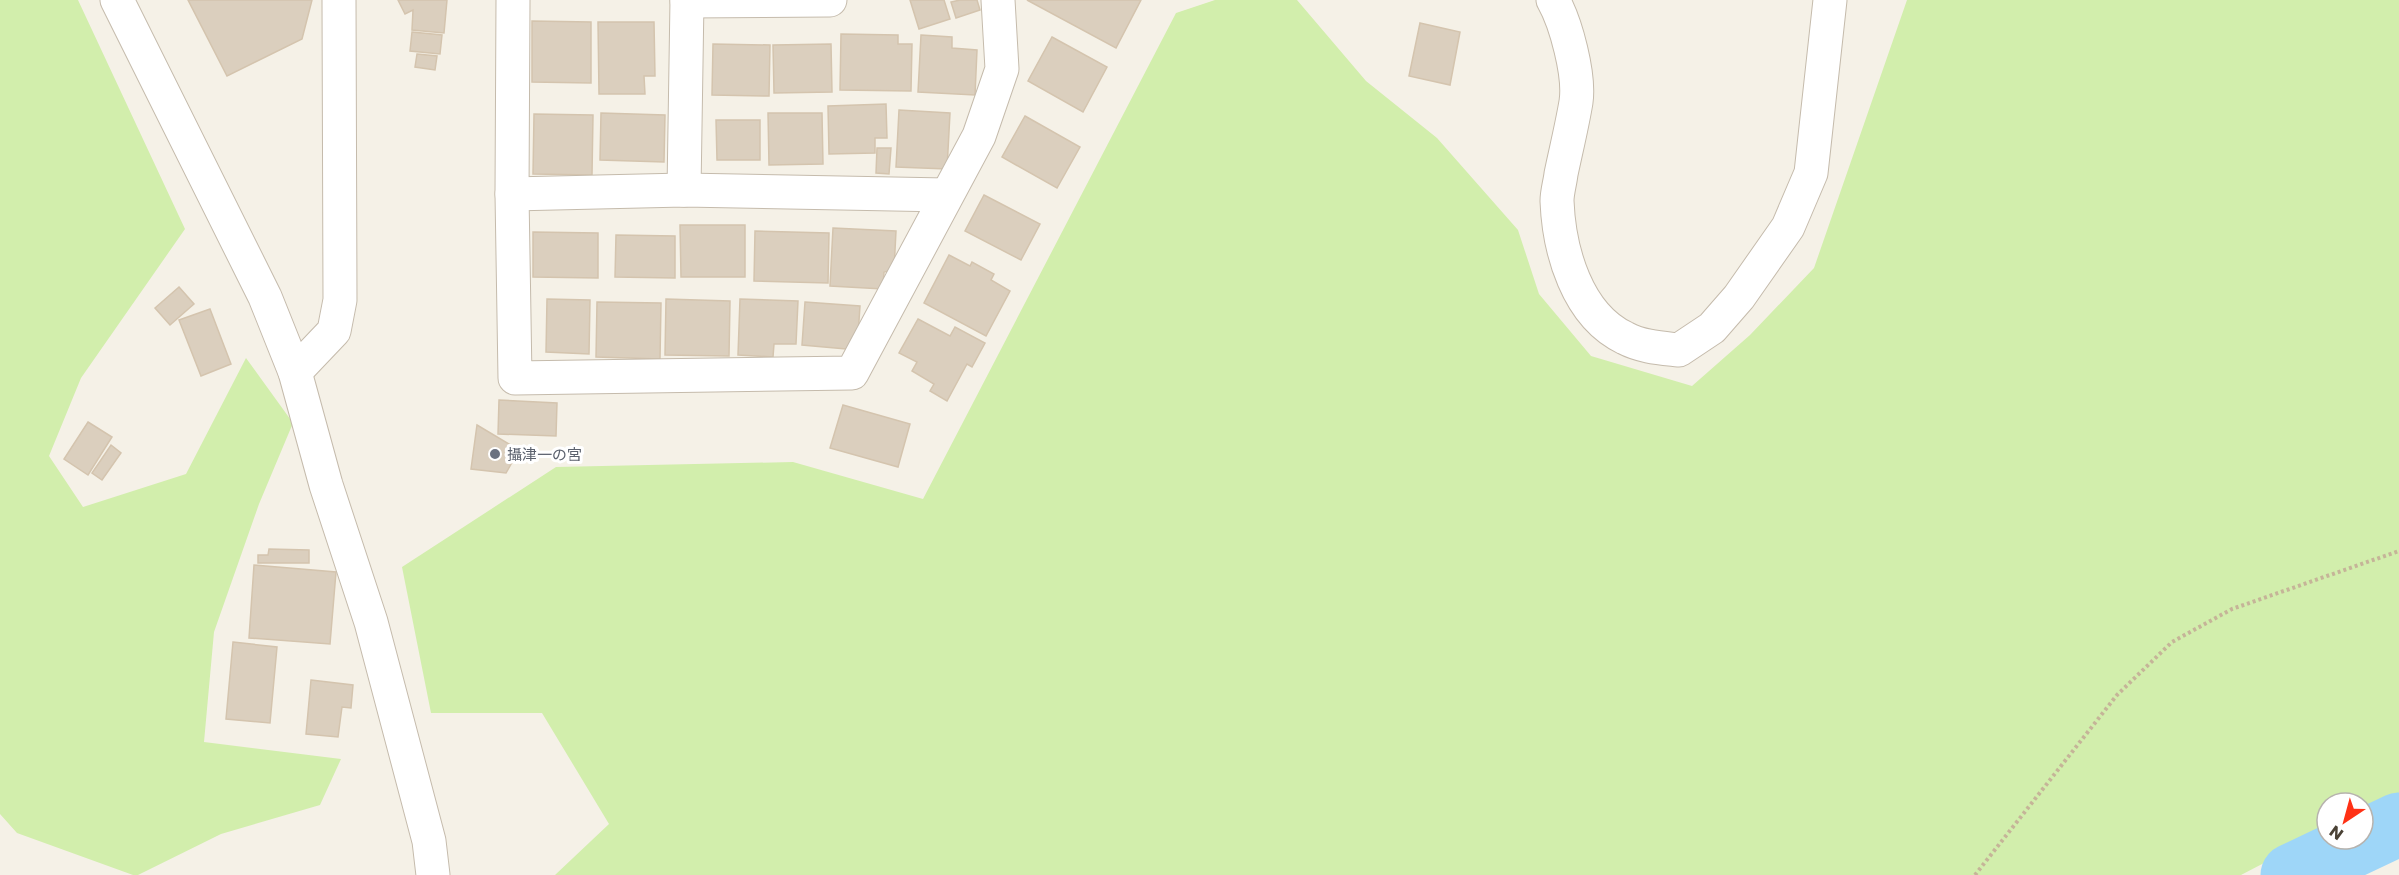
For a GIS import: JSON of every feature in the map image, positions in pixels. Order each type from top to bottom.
[{"type":"street","points":[[117,0],[265,297],[295,372],[326,485],[371,622],[429,842],[433,875]]},
{"type":"street","points":[[295,372],[334,331],[340,300],[339,0]]},
{"type":"street","points":[[513,0],[512,194],[515,378],[852,374],[979,136],[1002,69],[998,0]]},
{"type":"street","points":[[684,190],[687,0],[830,0]]},
{"type":"street","points":[[1553,0],[1561,15],[1572,54],[1576,99],[1557,199],[1563,249],[1575,281],[1592,312],[1608,328],[1626,339],[1647,346],[1679,350],[1712,328],[1739,297],[1788,227],[1812,173],[1830,0]]},
{"type":"street","points":[[512,194],[684,190],[946,195]]},
{"type":"path","points":[[1975,875],[2117,695],[2172,642],[2232,609],[2399,551]]},
{"type":"green space","points":[[0,0],[78,0],[185,229],[81,378],[49,456],[83,507],[186,474],[246,358],[293,423],[259,504],[214,632],[204,742],[341,759],[320,805],[221,834],[138,875],[17,833],[0,814]]},
{"type":"green space","points":[[1215,0],[1297,0],[1366,81],[1437,138],[1518,230],[1539,294],[1591,356],[1692,386],[1750,335],[1814,268],[1907,0],[2399,0],[2399,793],[2375,805],[2375,791],[2315,791],[2315,836],[2241,875],[555,875],[609,824],[542,713],[431,713],[402,567],[556,467],[793,462],[923,499],[1176,13]]},
{"type":"building","points":[[188,0],[312,0],[302,39],[227,76]]},
{"type":"building","points":[[398,0],[447,0],[444,33],[412,30],[413,10],[405,14]]},
{"type":"building","points":[[910,0],[944,0],[950,19],[919,29]]},
{"type":"building","points":[[977,0],[980,10],[956,18],[951,2]]},
{"type":"building","points":[[1027,0],[1141,0],[1116,48]]},
{"type":"building","points":[[532,21],[591,22],[591,83],[532,82]]},
{"type":"building","points":[[598,22],[654,22],[655,76],[644,76],[645,94],[599,94]]},
{"type":"building","points":[[1420,23],[1460,32],[1450,85],[1409,76]]},
{"type":"building","points":[[412,32],[442,35],[440,54],[410,51]]},
{"type":"building","points":[[841,34],[898,35],[898,44],[912,44],[911,91],[840,90]]},
{"type":"building","points":[[921,35],[952,37],[952,48],[977,50],[975,95],[918,92]]},
{"type":"building","points":[[1052,37],[1107,67],[1083,112],[1028,81]]},
{"type":"building","points":[[713,44],[770,45],[769,96],[712,95]]},
{"type":"building","points":[[831,44],[832,92],[774,93],[773,45]]},
{"type":"building","points":[[417,54],[437,56],[435,70],[415,67]]},
{"type":"building","points":[[886,104],[887,138],[875,138],[875,153],[829,154],[828,106]]},
{"type":"building","points":[[899,110],[950,113],[947,169],[896,167]]},
{"type":"building","points":[[601,113],[665,115],[664,162],[600,160]]},
{"type":"building","points":[[768,113],[822,113],[823,164],[769,165]]},
{"type":"building","points":[[534,114],[593,115],[592,175],[533,174]]},
{"type":"building","points":[[1025,116],[1080,147],[1057,188],[1002,157]]},
{"type":"building","points":[[716,120],[760,120],[760,160],[717,160]]},
{"type":"building","points":[[877,148],[891,148],[889,174],[876,173]]},
{"type":"building","points":[[984,195],[1040,224],[1021,260],[965,231]]},
{"type":"building","points":[[680,225],[745,225],[745,277],[681,277]]},
{"type":"building","points":[[833,228],[896,231],[894,270],[884,272],[883,289],[830,286]]},
{"type":"building","points":[[755,231],[829,233],[828,283],[754,281]]},
{"type":"building","points":[[533,232],[598,233],[598,278],[533,277]]},
{"type":"building","points":[[616,235],[675,236],[675,278],[615,277]]},
{"type":"building","points":[[949,255],[970,266],[972,262],[994,274],[991,280],[1010,291],[986,336],[924,303]]},
{"type":"building","points":[[179,287],[194,304],[170,325],[155,308]]},
{"type":"building","points":[[547,299],[590,300],[589,354],[546,352]]},
{"type":"building","points":[[666,299],[730,301],[729,356],[665,355]]},
{"type":"building","points":[[740,299],[798,301],[796,344],[774,344],[773,357],[738,355]]},
{"type":"building","points":[[597,302],[661,303],[660,359],[596,357]]},
{"type":"building","points":[[805,302],[860,306],[857,350],[802,345]]},
{"type":"building","points":[[210,309],[231,364],[201,376],[179,320]]},
{"type":"building","points":[[918,319],[950,336],[955,327],[985,343],[972,367],[967,364],[947,401],[930,391],[934,384],[912,371],[917,362],[899,353]]},
{"type":"building","points":[[499,400],[557,403],[556,436],[498,434]]},
{"type":"building","points":[[843,405],[910,424],[898,467],[830,448]]},
{"type":"building","points":[[88,422],[112,437],[88,475],[64,459]]},
{"type":"building","points":[[477,425],[519,450],[506,473],[471,469]]},
{"type":"building","points":[[111,445],[121,453],[102,480],[92,473]]},
{"type":"building","points":[[269,549],[309,550],[309,563],[258,563],[258,555],[268,555]]},
{"type":"building","points":[[254,565],[336,572],[330,644],[249,638]]},
{"type":"building","points":[[233,642],[277,647],[270,723],[226,719]]},
{"type":"building","points":[[311,680],[353,685],[351,708],[342,707],[338,737],[306,734]]},
{"type":"waterway","points":[[2292,875],[2399,824]]},
{"type":"place","name":"攝津一の宮","points":[[495,454]]}]
